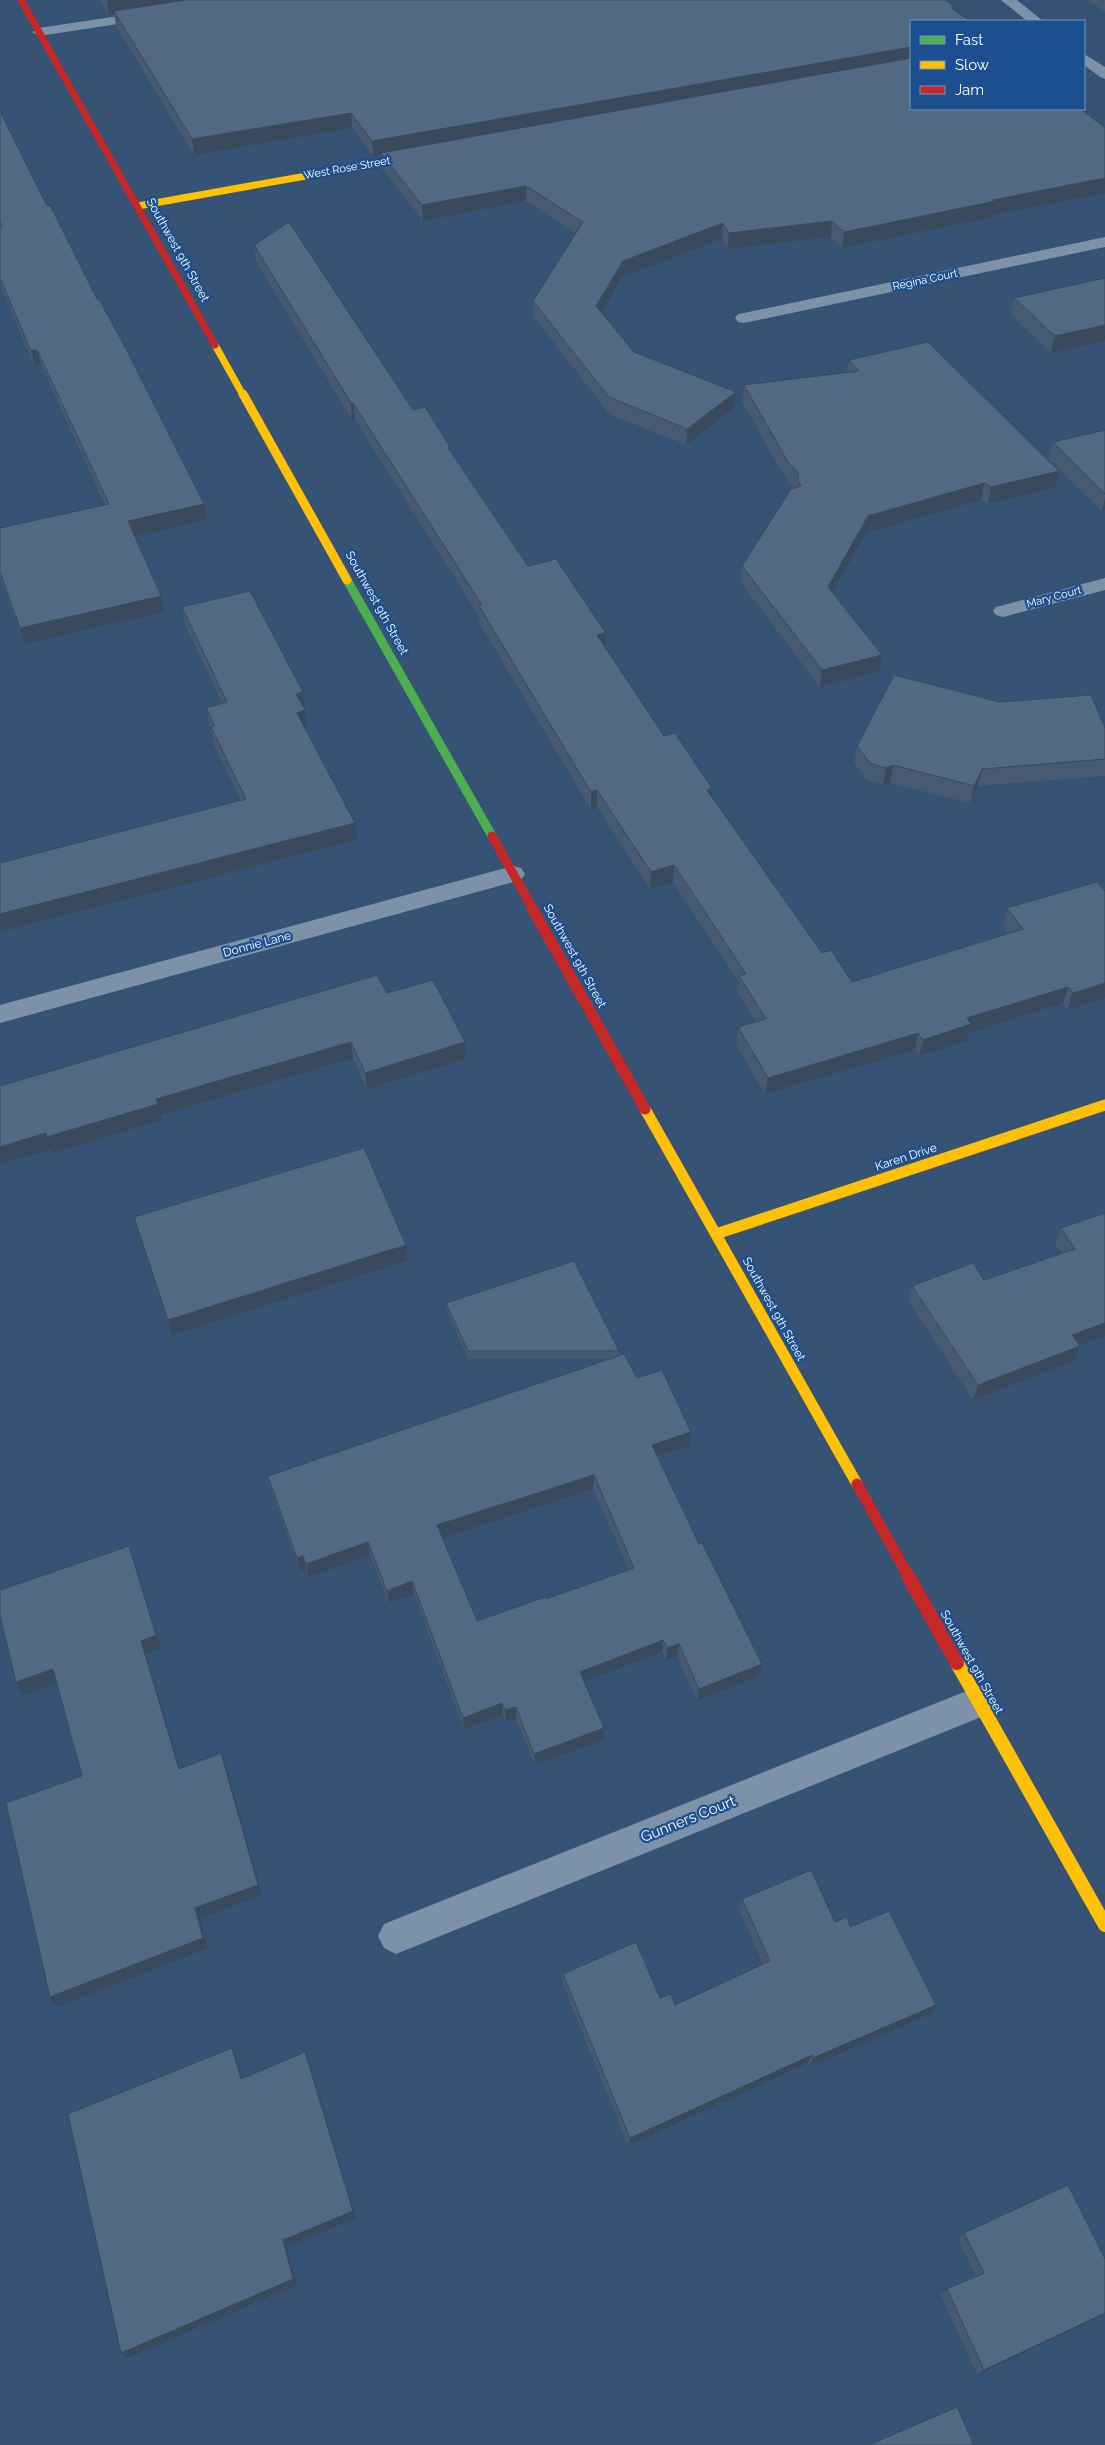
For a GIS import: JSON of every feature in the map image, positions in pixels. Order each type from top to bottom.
[{"type":"street","name":"Southwest 9th Street","points":[[21,0],[1105,1925]]},
{"type":"street","points":[[1008,0],[1035,20]]},
{"type":"street","points":[[40,32],[167,12]]},
{"type":"street","points":[[1085,59],[1105,74]]},
{"type":"street","name":"West Rose Street","points":[[138,206],[425,154]]},
{"type":"street","name":"Regina Court","points":[[744,318],[1105,242]]},
{"type":"street","name":"Mary Court","points":[[1003,610],[1105,584]]},
{"type":"street","name":"Donnie Lane","points":[[0,1014],[513,874]]},
{"type":"street","name":"Karen Drive","points":[[716,1234],[1105,1105]]},
{"type":"street","name":"Gunners Court","points":[[396,1936],[979,1702]]},
{"type":"building","points":[[185,0],[946,0],[955,7],[951,8],[969,20],[910,20],[910,47],[372,141],[351,113],[192,139],[114,11]]},
{"type":"building","points":[[910,58],[910,110],[1082,110],[1105,128],[1105,178],[844,232],[832,221],[729,233],[723,223],[623,261],[596,306],[634,352],[736,392],[687,429],[609,397],[533,301],[583,222],[526,186],[422,205],[381,153]]},
{"type":"building","points":[[0,111],[47,206],[50,205],[97,299],[99,299],[125,347],[204,504],[128,521],[161,596],[20,628],[0,572],[0,528],[109,504],[37,350],[31,351],[0,278],[0,226],[2,226],[0,221]]},
{"type":"building","points":[[289,222],[413,410],[425,407],[450,447],[448,448],[528,566],[556,559],[606,633],[597,635],[664,736],[675,733],[712,788],[707,790],[822,953],[831,950],[852,982],[1023,929],[1007,908],[1097,882],[1105,891],[1105,983],[1073,993],[1068,987],[967,1018],[971,1024],[923,1040],[918,1033],[768,1078],[738,1027],[766,1019],[739,976],[746,974],[674,865],[651,872],[597,790],[591,792],[479,606],[482,605],[353,403],[351,403],[254,245]]},
{"type":"building","points":[[1105,278],[1105,325],[1055,336],[1014,298]]},
{"type":"building","points":[[928,342],[1059,471],[991,487],[984,483],[868,516],[828,587],[882,655],[822,670],[742,566],[791,489],[801,486],[797,478],[799,474],[788,462],[744,385],[859,371],[849,360]]},
{"type":"building","points":[[1105,430],[1105,494],[1053,442]]},
{"type":"building","points":[[250,591],[303,692],[296,694],[305,710],[297,713],[355,823],[0,914],[0,863],[246,799],[211,727],[215,726],[206,708],[227,702],[182,607]]},
{"type":"building","points":[[894,675],[1000,702],[1091,695],[1105,728],[1105,759],[982,769],[974,786],[893,765],[886,768],[871,764],[857,746]]},
{"type":"building","points":[[377,975],[387,993],[433,980],[465,1042],[365,1073],[351,1042],[156,1099],[158,1104],[47,1137],[46,1133],[0,1147],[0,1086]]},
{"type":"building","points":[[364,1148],[406,1245],[168,1320],[134,1217]]},
{"type":"building","points":[[1105,1213],[1105,1323],[1072,1335],[1080,1346],[978,1385],[912,1286],[973,1263],[984,1280],[1075,1249],[1061,1228]]},
{"type":"building","points":[[574,1261],[619,1351],[468,1351],[446,1303]]},
{"type":"building","points":[[624,1354],[637,1378],[662,1370],[691,1432],[652,1445],[699,1544],[702,1543],[762,1664],[699,1689],[679,1644],[667,1648],[663,1640],[580,1672],[604,1728],[534,1754],[516,1707],[505,1710],[502,1703],[463,1718],[412,1581],[387,1591],[368,1542],[306,1564],[303,1556],[297,1558],[268,1476]],"holes":[[[594,1475],[634,1568],[477,1621],[437,1525]]]},
{"type":"building","points":[[129,1546],[156,1635],[141,1641],[179,1769],[221,1753],[258,1885],[195,1908],[203,1938],[50,1997],[6,1803],[82,1776],[53,1669],[16,1682],[0,1616],[0,1590]]},
{"type":"building","points":[[811,1870],[835,1922],[847,1917],[850,1927],[889,1911],[936,2005],[813,2058],[812,2055],[630,2138],[563,1974],[636,1942],[660,1998],[671,1994],[675,2005],[770,1961],[742,1899]]},
{"type":"building","points":[[232,2048],[241,2079],[305,2052],[353,2211],[283,2240],[293,2279],[121,2353],[68,2114]]},
{"type":"building","points":[[1068,2185],[1105,2259],[1105,2313],[984,2370],[947,2289],[984,2273],[964,2233]]},
{"type":"building","points":[[957,2407],[974,2445],[869,2445]]},
{"type":"traffic: fast","points":[[347,580],[492,836]]},
{"type":"traffic: slow","points":[[138,206],[418,156]]},
{"type":"traffic: slow","points":[[215,345],[347,580]]},
{"type":"traffic: slow","points":[[716,1234],[1105,1105]]},
{"type":"traffic: slow","points":[[645,1109],[857,1484]]},
{"type":"traffic: slow","points":[[957,1663],[1105,1925]]},
{"type":"traffic: jam","points":[[21,0],[215,345]]},
{"type":"traffic: jam","points":[[492,836],[645,1109]]},
{"type":"traffic: jam","points":[[857,1484],[957,1663]]}]
